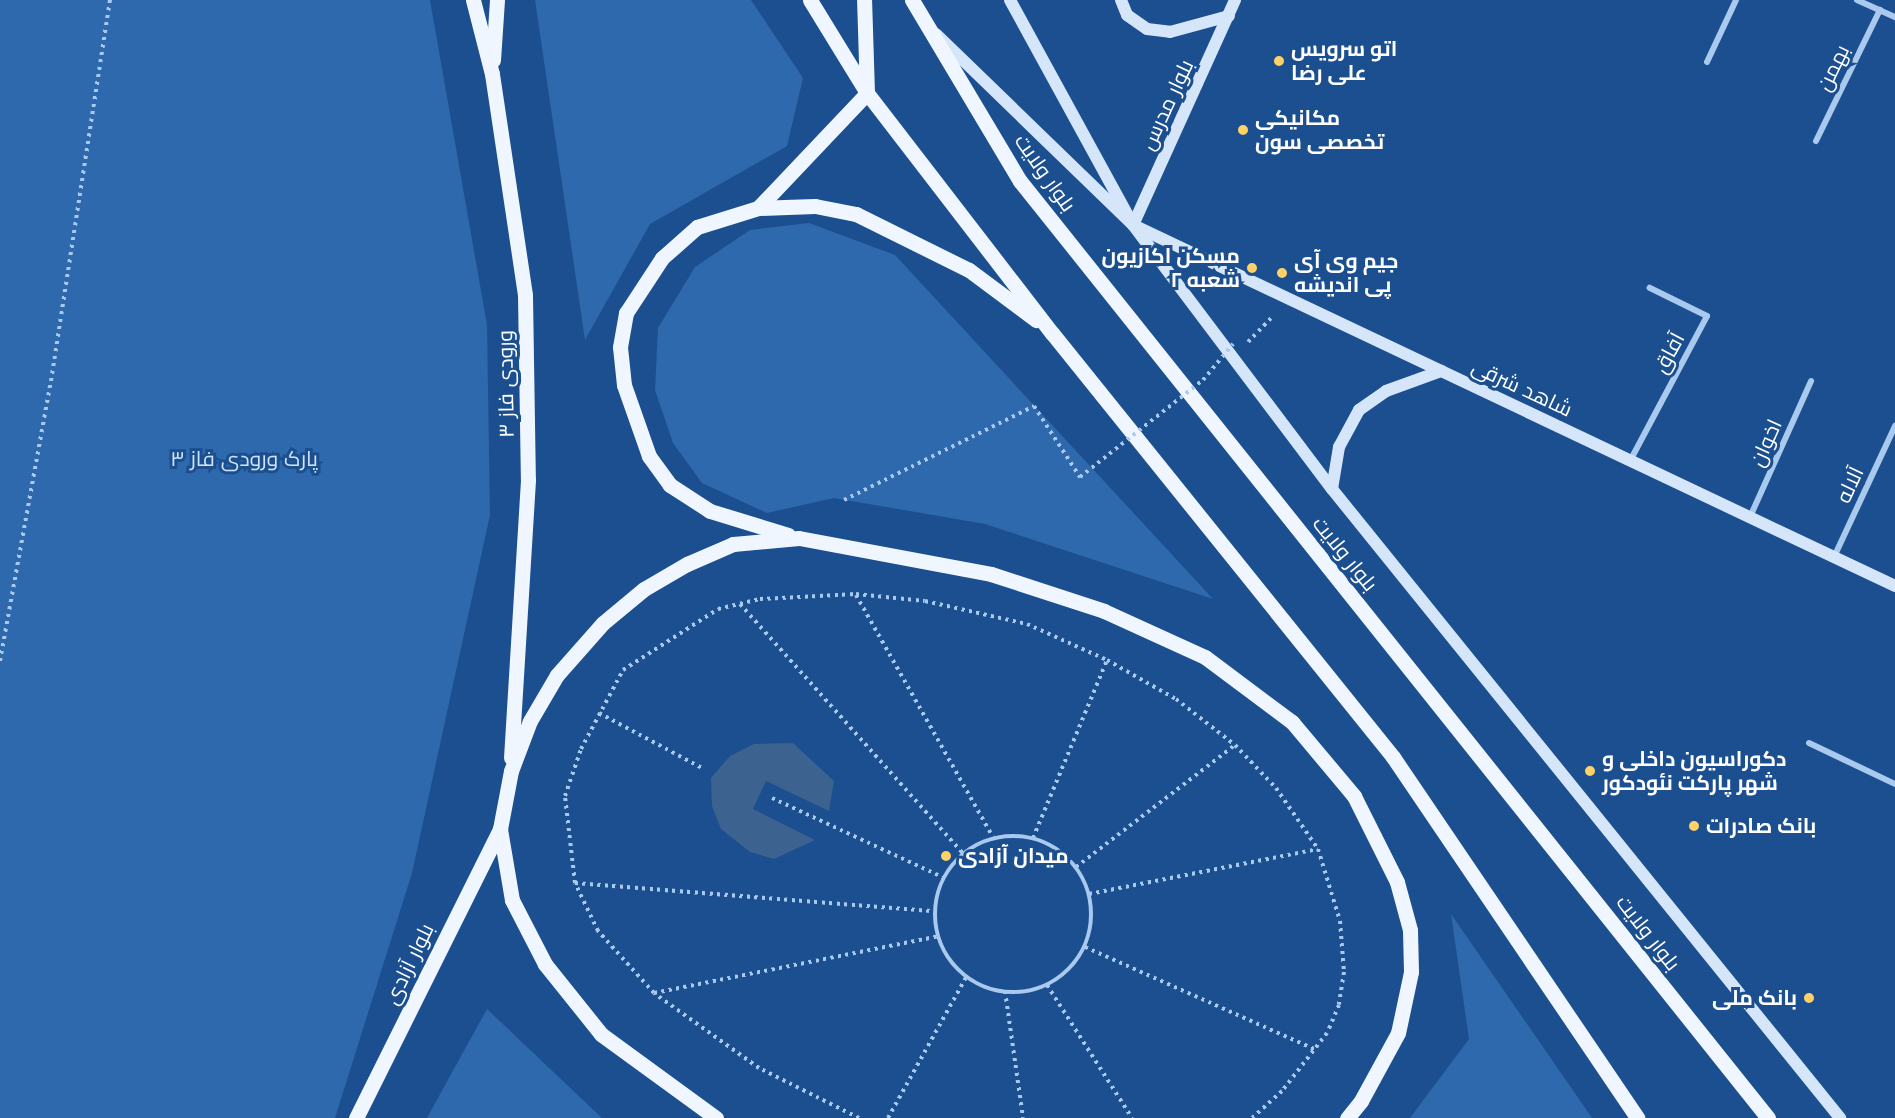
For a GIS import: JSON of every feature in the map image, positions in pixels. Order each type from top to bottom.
[{"type":"main road","name":"ورودی فاز ۳","points":[[473,0],[492,74],[525,295],[528,480],[510,771]]},
{"type":"main road","points":[[492,74],[497,0]]},
{"type":"main road","points":[[810,0],[867,93],[1052,333],[1393,757],[1637,1118]]},
{"type":"main road","points":[[758,208],[867,93],[864,0]]},
{"type":"main road","name":"بلوار ولایت","points":[[912,0],[1020,181],[1768,1118]]},
{"type":"main road","points":[[1010,0],[1132,225]]},
{"type":"main road","points":[[1121,0],[1127,15],[1147,29],[1170,32],[1229,16]]},
{"type":"main road","name":"بلوار مدرس","points":[[1132,225],[1235,0]]},
{"type":"main road","points":[[926,24],[1132,225]]},
{"type":"main road","points":[[1052,333],[969,270],[856,214],[815,206],[758,208],[697,227],[662,258],[640,285],[626,314],[620,347],[624,385],[649,456],[670,485],[710,511],[799,538],[991,574],[1104,611],[1205,657],[1292,722],[1354,796],[1397,882],[1410,930],[1411,972],[1398,1033],[1361,1101],[1347,1118]]},
{"type":"main road","name":"بلوار ولایت","points":[[1132,225],[1332,489],[1840,1118]]},
{"type":"main road","name":"شاهد شرقی","points":[[1132,225],[1895,586]]},
{"type":"main road","points":[[1332,489],[1339,447],[1359,410],[1386,391],[1441,371]]},
{"type":"main road","points":[[716,1118],[601,1034],[545,964],[512,900],[500,829],[510,771],[530,721],[557,675],[603,623],[644,589],[733,544],[799,538]]},
{"type":"main road","name":"بلوار آزادی","points":[[356,1118],[500,829]]},
{"type":"street","points":[[1707,62],[1736,0]]},
{"type":"street","points":[[1857,0],[1895,17]]},
{"type":"street","name":"بهمن","points":[[1816,141],[1880,10]]},
{"type":"street","name":"آفاق","points":[[1630,460],[1707,316],[1650,288]]},
{"type":"street","name":"اخوان","points":[[1750,518],[1811,381]]},
{"type":"street","name":"آلاله","points":[[1834,557],[1895,426]]},
{"type":"street","points":[[1809,743],[1895,784]]},
{"type":"path","points":[[0,661],[51,381],[110,0]]},
{"type":"path","points":[[1247,343],[1288,299]]},
{"type":"path","points":[[844,500],[1034,406],[1080,477],[1203,380],[1233,344]]},
{"type":"path","points":[[856,594],[993,837]]},
{"type":"path","points":[[859,1118],[759,1068],[654,993],[598,931],[575,883],[565,796],[599,713],[623,670],[718,609],[739,603],[786,596],[856,594],[924,601],[991,614],[1027,624],[1107,660],[1176,699],[1235,745],[1276,788],[1318,849],[1340,921],[1344,972],[1339,1005],[1316,1050],[1282,1091],[1252,1118]]},
{"type":"path","points":[[739,603],[963,854]]},
{"type":"path","points":[[1033,838],[1107,660]]},
{"type":"path","points":[[599,713],[704,769]]},
{"type":"path","points":[[1076,867],[1235,745]]},
{"type":"path","points":[[772,798],[944,878]]},
{"type":"path","points":[[993,837],[1033,838],[1067,856],[1076,867],[1089,894],[1091,930],[1084,947],[1064,975],[1047,984],[1005,991],[966,977],[948,959],[938,936],[934,911],[944,878],[963,854],[993,837]]},
{"type":"path","points":[[1089,894],[1318,849]]},
{"type":"path","points":[[575,883],[934,911]]},
{"type":"path","points":[[654,993],[938,936]]},
{"type":"path","points":[[1084,947],[1316,1050]]},
{"type":"path","points":[[888,1118],[966,977]]},
{"type":"path","points":[[1047,984],[1132,1118]]},
{"type":"path","points":[[1005,991],[1023,1118]]},
{"type":"green space","name":"پارک ورودی فاز ۳","points":[[0,0],[430,0],[487,325],[490,515],[412,873],[335,1118],[0,1118]]},
{"type":"green space","points":[[535,0],[751,0],[803,78],[787,146],[650,224],[585,340]]},
{"type":"green space","points":[[809,223],[895,255],[1213,599],[985,524],[834,498],[767,513],[702,483],[673,443],[655,390],[658,328],[695,267],[750,230]]},
{"type":"green space","points":[[1451,914],[1592,1118],[1410,1118],[1469,1039]]},
{"type":"green space","points":[[487,1009],[602,1118],[427,1118]]},
{"type":"shaded area","points":[[793,743],[834,781],[829,811],[766,781],[753,809],[815,840],[774,859],[750,852],[721,829],[712,806],[711,778],[730,756],[754,744]]},
{"type":"place","name":"اتو سرویس علی رضا","points":[[1279,61]]},
{"type":"place","name":"مکانیکی تخصصی سون","points":[[1243,130]]},
{"type":"place","name":"مسکن اکازیون شعبه ۲","points":[[1252,268]]},
{"type":"place","name":"جیم وی آی پی اندیشه","points":[[1282,273]]},
{"type":"place","name":"دکوراسیون داخلی و شهر پارکت نئودکور","points":[[1590,771]]},
{"type":"place","name":"بانک صادرات","points":[[1694,826]]},
{"type":"place","name":"میدان آزادی","points":[[946,856]]},
{"type":"place","name":"بانک ملی","points":[[1809,998]]}]
